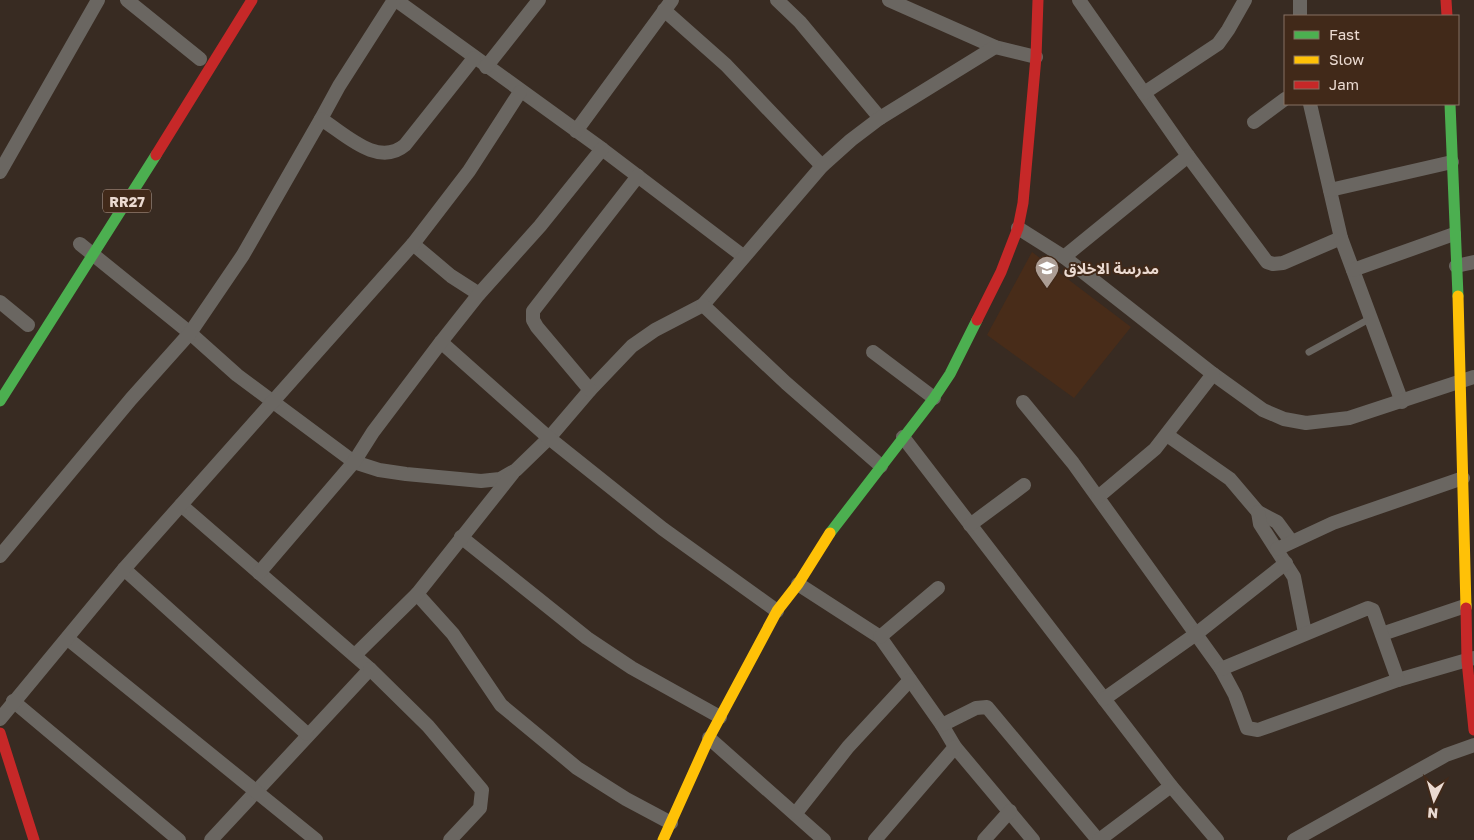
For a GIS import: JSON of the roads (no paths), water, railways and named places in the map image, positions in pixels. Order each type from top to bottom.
[{"type":"main road","name":"RR27","points":[[0,401],[209,72],[252,0]]},
{"type":"main road","points":[[663,840],[709,738],[778,611],[798,584],[817,550],[934,398],[966,345],[1001,272],[1018,228],[1023,203],[1036,57],[1038,0]]},
{"type":"main road","points":[[1446,0],[1447,15]]},
{"type":"main road","points":[[1450,105],[1456,266],[1468,379],[1465,606],[1474,730]]},
{"type":"main road","points":[[0,733],[23,800],[34,840]]},
{"type":"street","points":[[0,172],[98,0]]},
{"type":"street","points":[[127,0],[200,59]]},
{"type":"street","points":[[0,556],[131,399],[190,333],[243,255],[339,86],[395,0],[520,92],[602,149],[744,256]]},
{"type":"street","points":[[486,67],[539,0]]},
{"type":"street","points":[[777,0],[800,22],[880,118]]},
{"type":"street","points":[[889,0],[995,47],[1036,57]]},
{"type":"street","points":[[1079,0],[1188,156],[1267,262],[1273,264],[1283,263],[1341,238]]},
{"type":"street","points":[[1144,93],[1218,44],[1245,0]]},
{"type":"street","points":[[1300,0],[1300,15]]},
{"type":"street","points":[[576,131],[668,5],[822,166]]},
{"type":"street","points":[[355,655],[416,594],[460,537],[516,470],[549,438],[590,390],[632,346],[655,330],[702,305],[822,166],[880,118],[995,47]]},
{"type":"street","points":[[321,119],[378,154],[397,152],[474,58]]},
{"type":"street","points":[[0,719],[124,569],[413,244],[469,171],[520,92]]},
{"type":"street","points":[[1254,122],[1284,100]]},
{"type":"street","points":[[1310,105],[1341,238],[1402,402]]},
{"type":"street","points":[[259,573],[354,462],[374,432],[479,294],[540,226],[602,149]]},
{"type":"street","points":[[1064,257],[1188,156]]},
{"type":"street","points":[[1330,190],[1452,162]]},
{"type":"street","points":[[590,390],[537,327],[533,320],[533,311],[638,176]]},
{"type":"street","points":[[1018,228],[1064,257],[1263,410],[1284,419],[1306,423],[1349,418],[1468,379]]},
{"type":"street","points":[[1353,270],[1454,234]]},
{"type":"street","points":[[413,244],[452,276],[479,294]]},
{"type":"street","points":[[80,245],[190,333],[236,375],[354,462],[379,470],[481,481],[500,479],[516,470]]},
{"type":"street","points":[[1456,266],[1474,262]]},
{"type":"street","points":[[0,302],[28,325]]},
{"type":"street","points":[[702,305],[786,383],[881,466]]},
{"type":"street","points":[[441,342],[549,438],[663,529],[778,611]]},
{"type":"street","points":[[873,352],[934,398]]},
{"type":"street","points":[[1098,496],[1136,467],[1167,435],[1214,374]]},
{"type":"street","points":[[1023,402],[1073,462],[1221,669],[1235,695],[1247,728],[1258,730],[1398,680],[1470,659]]},
{"type":"street","points":[[1167,435],[1230,479],[1258,512],[1277,522],[1291,541]]},
{"type":"street","points":[[903,437],[1171,786],[1217,840]]},
{"type":"street","points":[[1277,549],[1333,523],[1466,468]]},
{"type":"street","points":[[970,525],[1024,485]]},
{"type":"street","points":[[181,505],[370,669],[428,726],[482,790],[480,808],[450,840]]},
{"type":"street","points":[[1258,512],[1260,524],[1286,563],[1298,591],[1305,633]]},
{"type":"street","points":[[460,537],[587,638],[632,668],[720,717]]},
{"type":"street","points":[[1104,699],[1196,634],[1286,563]]},
{"type":"street","points":[[124,569],[307,734]]},
{"type":"street","points":[[798,584],[880,637],[942,725],[955,747],[1033,840]]},
{"type":"street","points":[[880,637],[938,588]]},
{"type":"street","points":[[416,594],[453,634],[501,705],[577,768],[626,799],[671,823]]},
{"type":"street","points":[[1382,634],[1465,606]]},
{"type":"street","points":[[1221,669],[1368,608],[1373,610],[1398,680]]},
{"type":"street","points":[[68,639],[255,793],[316,840]]},
{"type":"street","points":[[210,840],[307,734],[370,669]]},
{"type":"street","points":[[796,813],[848,747],[910,680]]},
{"type":"street","points":[[13,701],[179,840]]},
{"type":"street","points":[[942,725],[976,708],[987,707],[1098,840],[1171,786]]},
{"type":"street","points":[[709,738],[796,813],[821,839]]},
{"type":"street","points":[[1294,840],[1446,755],[1474,745]]},
{"type":"street","points":[[875,840],[955,747]]},
{"type":"street","points":[[984,840],[1010,811]]},
{"type":"lane","points":[[1309,352],[1370,318]]},
{"type":"place","name":"مدرسة الاخلاق","points":[[1047,289]]}]
